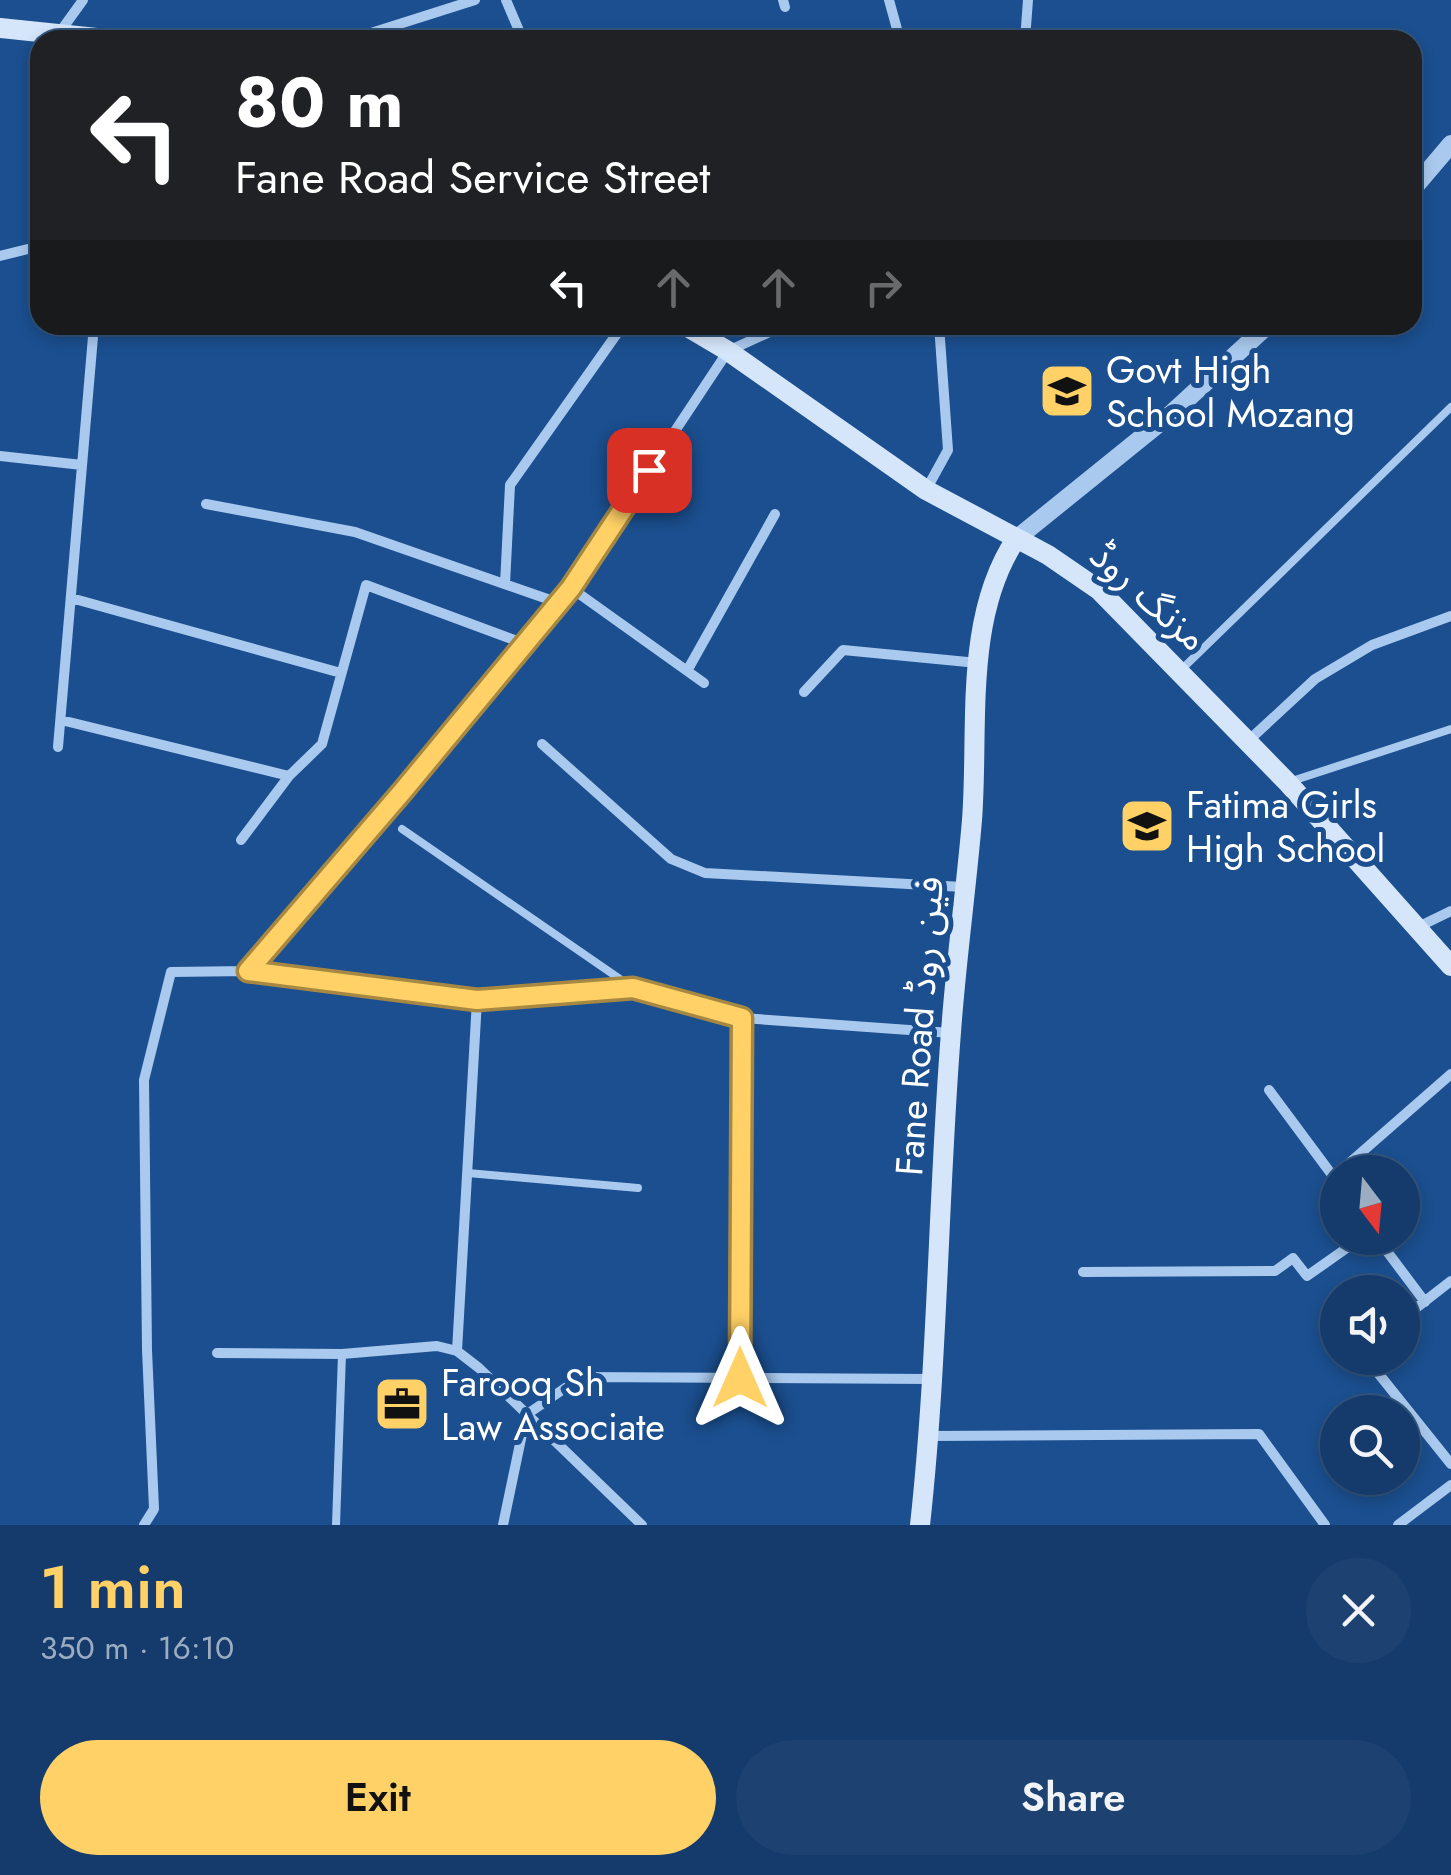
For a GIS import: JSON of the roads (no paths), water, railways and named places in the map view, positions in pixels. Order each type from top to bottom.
[{"type":"main road","points":[[0,28],[30,31]]},
{"type":"main road","name":"مزنگ روڈ","points":[[701,335],[926,490],[1078,572],[1181,670],[1288,783],[1451,966]]},
{"type":"main road","name":"Fane Road فین روڈ","points":[[920,1525],[930,1436],[950,1033],[972,821],[979,663],[989,599],[1002,559],[1016,539]]},
{"type":"street","points":[[61,30],[83,0]]},
{"type":"street","points":[[380,30],[475,0]]},
{"type":"street","points":[[506,0],[518,30]]},
{"type":"street","points":[[888,0],[897,30]]},
{"type":"street","points":[[1026,30],[1028,0]]},
{"type":"street","points":[[1422,178],[1451,144]]},
{"type":"street","points":[[0,256],[30,248]]},
{"type":"street","points":[[58,747],[93,335]]},
{"type":"street","points":[[505,584],[510,485],[616,335]]},
{"type":"street","points":[[248,971],[571,588],[728,351],[763,335]]},
{"type":"street","points":[[926,490],[948,450],[940,335]]},
{"type":"street","points":[[1016,539],[1172,413],[1257,335]]},
{"type":"street","points":[[0,456],[82,465]]},
{"type":"street","points":[[206,504],[355,532],[559,603]]},
{"type":"street","points":[[687,671],[775,514]]},
{"type":"street","points":[[241,840],[289,776],[322,744],[366,586],[525,644]]},
{"type":"street","points":[[571,588],[704,683]]},
{"type":"street","points":[[71,598],[341,673]]},
{"type":"street","points":[[1247,742],[1316,679],[1372,645],[1451,616]]},
{"type":"street","points":[[804,692],[842,650],[979,663]]},
{"type":"street","points":[[60,720],[289,776]]},
{"type":"street","points":[[542,744],[671,858],[705,874],[963,887]]},
{"type":"street","points":[[1415,928],[1451,911]]},
{"type":"street","points":[[144,1525],[154,1509],[147,1350],[144,1080],[170,972],[248,971],[477,1000],[633,988],[742,1018],[950,1033]]},
{"type":"street","points":[[457,1352],[477,1000]]},
{"type":"street","points":[[740,1378],[742,1018]]},
{"type":"street","points":[[1361,1155],[1451,1074]]},
{"type":"street","points":[[1269,1090],[1320,1155]]},
{"type":"street","points":[[1083,1272],[1275,1271],[1293,1258],[1307,1276],[1337,1255]]},
{"type":"street","points":[[1390,1255],[1425,1302]]},
{"type":"street","points":[[1420,1306],[1451,1281]]},
{"type":"street","points":[[217,1353],[342,1354],[437,1346],[457,1352],[479,1368],[642,1525]]},
{"type":"street","points":[[1380,1375],[1451,1464]]},
{"type":"street","points":[[503,1525],[526,1415],[581,1377],[932,1379]]},
{"type":"street","points":[[930,1436],[1258,1434],[1326,1525]]},
{"type":"street","points":[[1398,1525],[1451,1485]]},
{"type":"lane","points":[[1181,670],[1451,407]]},
{"type":"lane","points":[[1288,783],[1451,729]]},
{"type":"lane","points":[[402,828],[633,988]]},
{"type":"lane","points":[[468,1173],[638,1188]]},
{"type":"lane","points":[[336,1525],[342,1354]]},
{"type":"place","name":"Govt High School Mozang","points":[[1067,391]]},
{"type":"place","name":"Fatima Girls High School","points":[[1147,826]]},
{"type":"place","name":"Farooq Sh Law Associate","points":[[402,1404]]}]
